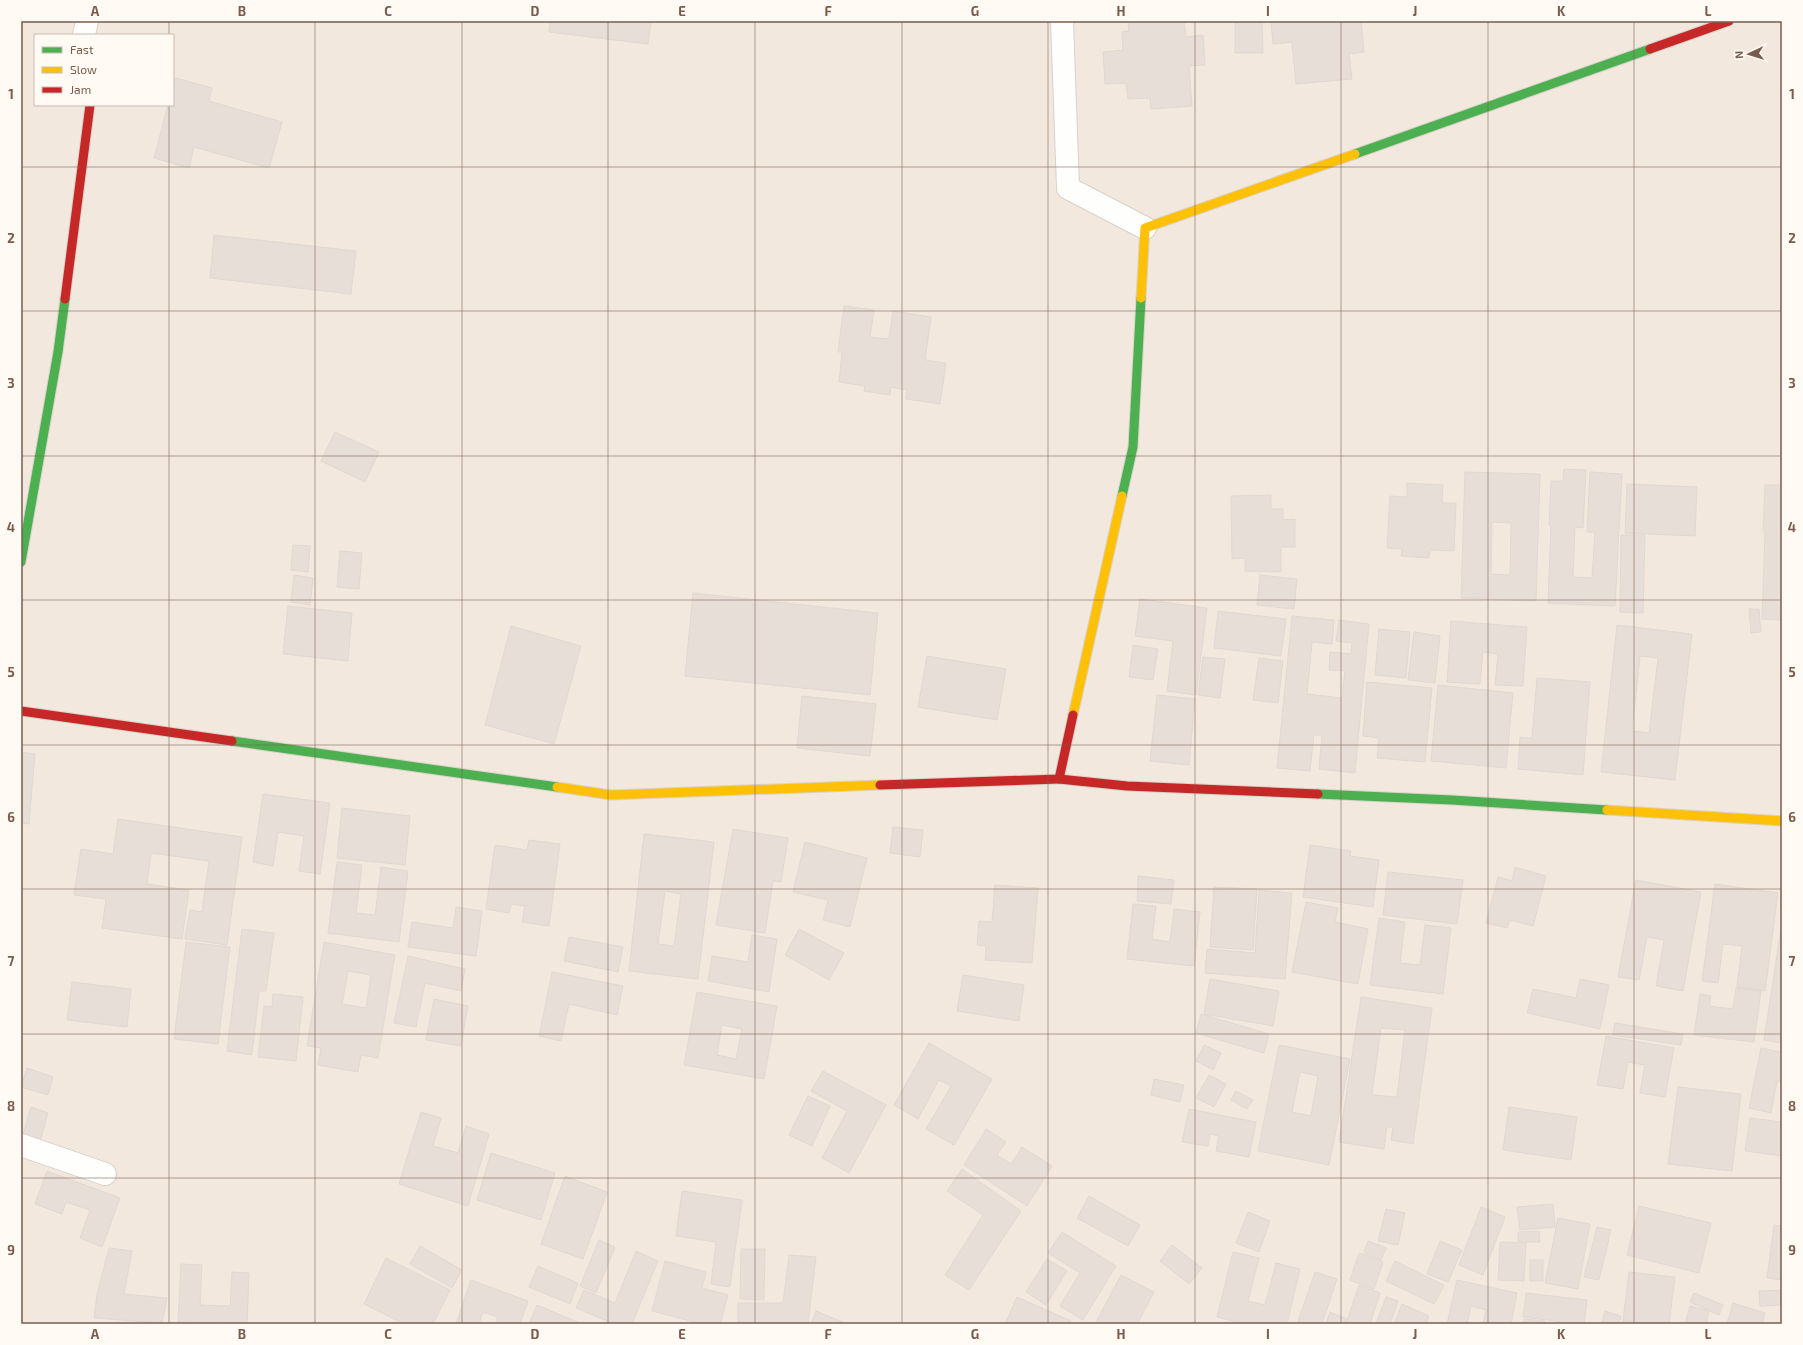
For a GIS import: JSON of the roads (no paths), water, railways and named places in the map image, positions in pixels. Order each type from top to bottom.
[{"type":"street","points":[[84,34],[87,21]]},
{"type":"street","points":[[1062,21],[1068,188],[1145,228],[1729,21]]},
{"type":"street","points":[[21,562],[58,352],[90,106]]},
{"type":"street","points":[[1059,779],[1133,447],[1145,228]]},
{"type":"street","points":[[21,711],[611,795],[1059,779],[1127,786],[1452,800],[1782,821]]},
{"type":"street","points":[[21,1145],[105,1174]]}]
